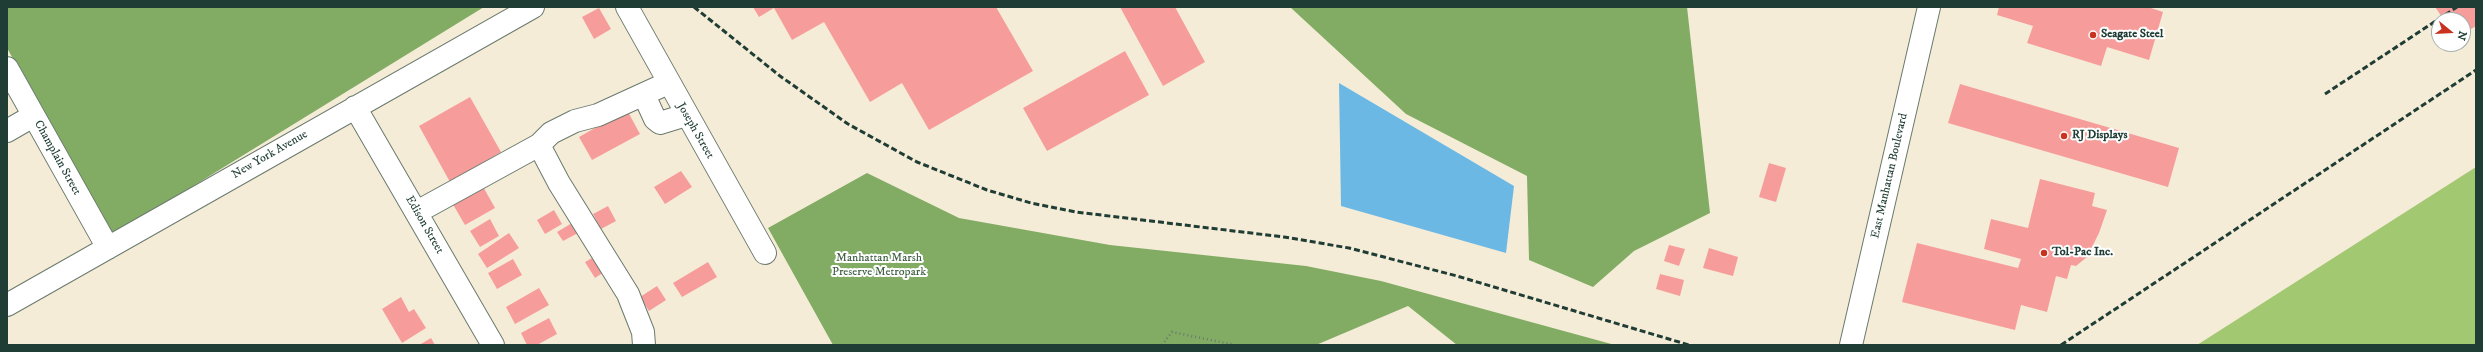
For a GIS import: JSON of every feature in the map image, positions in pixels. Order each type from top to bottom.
[{"type":"street","name":"New York Avenue","points":[[7,305],[533,7]]},
{"type":"street","name":"Joseph Street","points":[[626,7],[765,253]]},
{"type":"street","name":"East Manhattan Boulevard","points":[[1851,345],[1929,7]]},
{"type":"street","name":"Champlain Street","points":[[7,68],[108,248]]},
{"type":"street","points":[[417,212],[539,145],[551,133],[644,95],[668,83]]},
{"type":"street","points":[[644,95],[655,119],[660,123],[686,115]]},
{"type":"street","name":"Edison Street","points":[[355,107],[493,345]]},
{"type":"street","points":[[7,131],[33,116]]},
{"type":"street","points":[[539,145],[559,183],[628,294],[643,332],[644,345]]},
{"type":"path","points":[[1162,345],[1172,332],[1235,345]]},
{"type":"green space","points":[[7,7],[484,7],[112,236],[7,48]]},
{"type":"green space","points":[[1290,7],[1687,7],[1710,213],[1634,251],[1593,287],[1529,260],[1527,176],[1406,114]]},
{"type":"green space","points":[[2476,167],[2476,345],[2197,345]]},
{"type":"green space","name":"Manhattan Marsh Preserve Metropark","points":[[867,173],[959,218],[1110,245],[1306,266],[1381,281],[1615,345],[1457,345],[1408,306],[1316,345],[833,345],[768,228]]},
{"type":"water","points":[[1339,83],[1514,186],[1506,253],[1341,206]]},
{"type":"building","points":[[753,7],[996,7],[1033,71],[929,130],[902,83],[870,102],[824,22],[792,40],[774,8],[759,17]]},
{"type":"building","points":[[1120,7],[1175,7],[1205,62],[1163,86]]},
{"type":"building","name":"Seagate Steel","points":[[1999,7],[2148,7],[2163,12],[2149,60],[2107,47],[2101,66],[2027,43],[2033,26],[1997,15]]},
{"type":"building","points":[[2435,7],[2476,7],[2476,26],[2471,29],[2471,12],[2438,12]]},
{"type":"building","points":[[599,8],[611,29],[594,39],[582,17]]},
{"type":"building","points":[[1125,51],[1149,95],[1047,151],[1023,108]]},
{"type":"building","name":"RJ Displays","points":[[1960,84],[2179,148],[2168,187],[1948,123]]},
{"type":"building","points":[[470,97],[501,152],[450,182],[419,126]]},
{"type":"building","points":[[627,110],[640,134],[592,160],[579,137]]},
{"type":"building","points":[[1769,163],[1786,168],[1776,202],[1759,197]]},
{"type":"building","points":[[681,171],[692,187],[665,204],[654,187]]},
{"type":"building","name":"Tol-Pac Inc.","points":[[2040,179],[2095,193],[2092,206],[2107,210],[2099,233],[2087,257],[2076,266],[2071,265],[2067,279],[2056,276],[2047,312],[2021,305],[2015,330],[1902,302],[1917,243],[2018,268],[2021,259],[1984,249],[1991,219],[2028,228]]},
{"type":"building","points":[[481,183],[495,208],[465,225],[451,201]]},
{"type":"building","points":[[608,206],[616,221],[601,229],[593,214]]},
{"type":"building","points":[[554,210],[562,224],[545,234],[537,220]]},
{"type":"building","points":[[490,219],[499,236],[480,247],[470,231]]},
{"type":"building","points":[[572,223],[578,233],[563,241],[557,232]]},
{"type":"building","points":[[509,233],[519,248],[487,268],[478,254]]},
{"type":"building","points":[[1669,245],[1685,249],[1679,266],[1664,261]]},
{"type":"building","points":[[1709,248],[1738,257],[1733,276],[1703,268]]},
{"type":"building","points":[[594,257],[604,272],[595,278],[585,262]]},
{"type":"building","points":[[513,259],[522,275],[497,289],[488,273]]},
{"type":"building","points":[[708,262],[717,277],[682,297],[673,283]]},
{"type":"building","points":[[1660,274],[1684,280],[1680,296],[1656,289]]},
{"type":"building","points":[[657,286],[666,300],[649,311],[640,297]]},
{"type":"building","points":[[539,288],[549,305],[515,324],[506,307]]},
{"type":"building","points":[[401,297],[409,312],[414,309],[426,328],[402,343],[382,309]]},
{"type":"building","points":[[549,318],[557,334],[537,345],[527,345],[521,333]]},
{"type":"building","points":[[431,338],[435,345],[419,345]]},
{"type":"railway","points":[[694,7],[780,76],[848,124],[917,162],[987,190],[1031,203],[1076,212],[1284,237],[1349,248],[1457,276],[1689,345]]},
{"type":"railway","points":[[2325,94],[2457,7]]},
{"type":"railway","points":[[2061,345],[2476,70]]},
{"type":"place","name":"Seagate Steel","points":[[2093,35]]},
{"type":"place","name":"RJ Displays","points":[[2064,136]]},
{"type":"place","name":"Tol-Pac Inc.","points":[[2044,253]]}]
